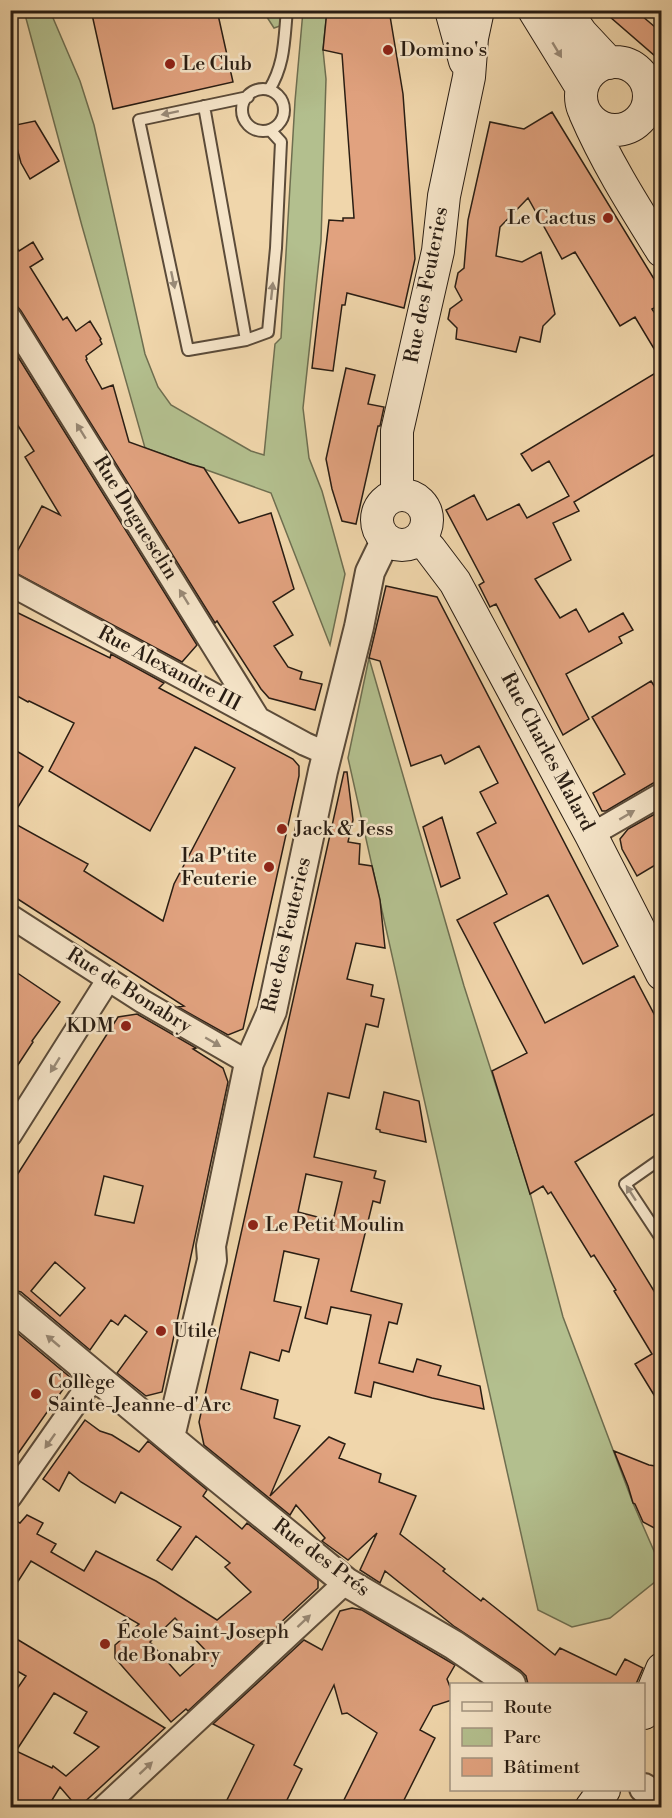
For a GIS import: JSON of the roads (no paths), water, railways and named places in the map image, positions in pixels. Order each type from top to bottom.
[{"type":"main road","name":"Rue des Feuteries","points":[[451,10],[469,76]]},
{"type":"main road","name":"Rue des Feuteries","points":[[397,495],[398,431],[438,251],[444,196],[469,76],[472,38],[478,10]]},
{"type":"main road","points":[[534,10],[584,100],[594,123],[606,129],[617,130],[638,121],[655,102],[643,77],[634,68],[622,63],[599,66],[585,79],[584,100],[602,151],[662,251]]},
{"type":"main road","points":[[565,10],[587,41],[609,63]]},
{"type":"main road","points":[[628,127],[630,136],[627,159],[633,178],[662,226]]},
{"type":"main road","points":[[409,495],[425,509],[428,523],[420,538],[404,545],[395,544],[386,539],[378,528],[378,515],[381,507],[389,498],[409,495]]},
{"type":"main road","name":"Rue Charles Malard","points":[[420,538],[455,582],[591,835],[662,974]]},
{"type":"main road","points":[[645,1711],[662,1669]]},
{"type":"main road","points":[[591,1808],[603,1791]]},
{"type":"street","name":"Rue Duguesclin","points":[[10,318],[258,718]]},
{"type":"street","name":"Rue des Feuteries","points":[[170,1437],[212,1260],[211,1246],[249,1063],[272,1011],[327,754],[359,627],[370,572],[386,539]]},
{"type":"street","name":"Rue Alexandre III","points":[[10,584],[327,754]]},
{"type":"street","points":[[591,835],[662,794]]},
{"type":"street","name":"Rue de Bonabry","points":[[10,916],[108,980],[249,1063]]},
{"type":"street","points":[[10,1135],[108,980]]},
{"type":"street","name":"Rue des Prés","points":[[10,1305],[346,1582],[454,1645],[510,1683]]},
{"type":"street","points":[[10,1497],[96,1377]]},
{"type":"street","points":[[103,1808],[346,1582]]},
{"type":"street","points":[[645,1789],[662,1803]]},
{"type":"lane","points":[[269,90],[278,76],[282,60],[287,10]]},
{"type":"lane","points":[[256,90],[269,90],[280,97],[285,110],[281,122],[270,130],[257,130],[247,123],[242,111],[243,104],[256,90]]},
{"type":"lane","points":[[248,97],[139,120],[188,350],[246,340],[268,332],[276,248],[281,142],[270,130]]},
{"type":"lane","points":[[204,106],[246,340]]},
{"type":"lane","points":[[662,1158],[626,1184],[662,1240]]},
{"type":"place","name":"Domino's","points":[[388,50]]},
{"type":"place","name":"Le Club","points":[[170,64]]},
{"type":"place","name":"Le Cactus","points":[[608,218]]},
{"type":"place","name":"Jack & Jess","points":[[282,829]]},
{"type":"place","name":"La P'tite Feuterie","points":[[269,867]]},
{"type":"place","name":"KDM","points":[[126,1026]]},
{"type":"place","name":"Le Petit Moulin","points":[[253,1225]]},
{"type":"place","name":"Utile","points":[[161,1331]]},
{"type":"place","name":"Collège Sainte-Jeanne-d'Arc","points":[[36,1394]]},
{"type":"place","name":"École Saint-Joseph de Bonabry","points":[[105,1644]]}]
